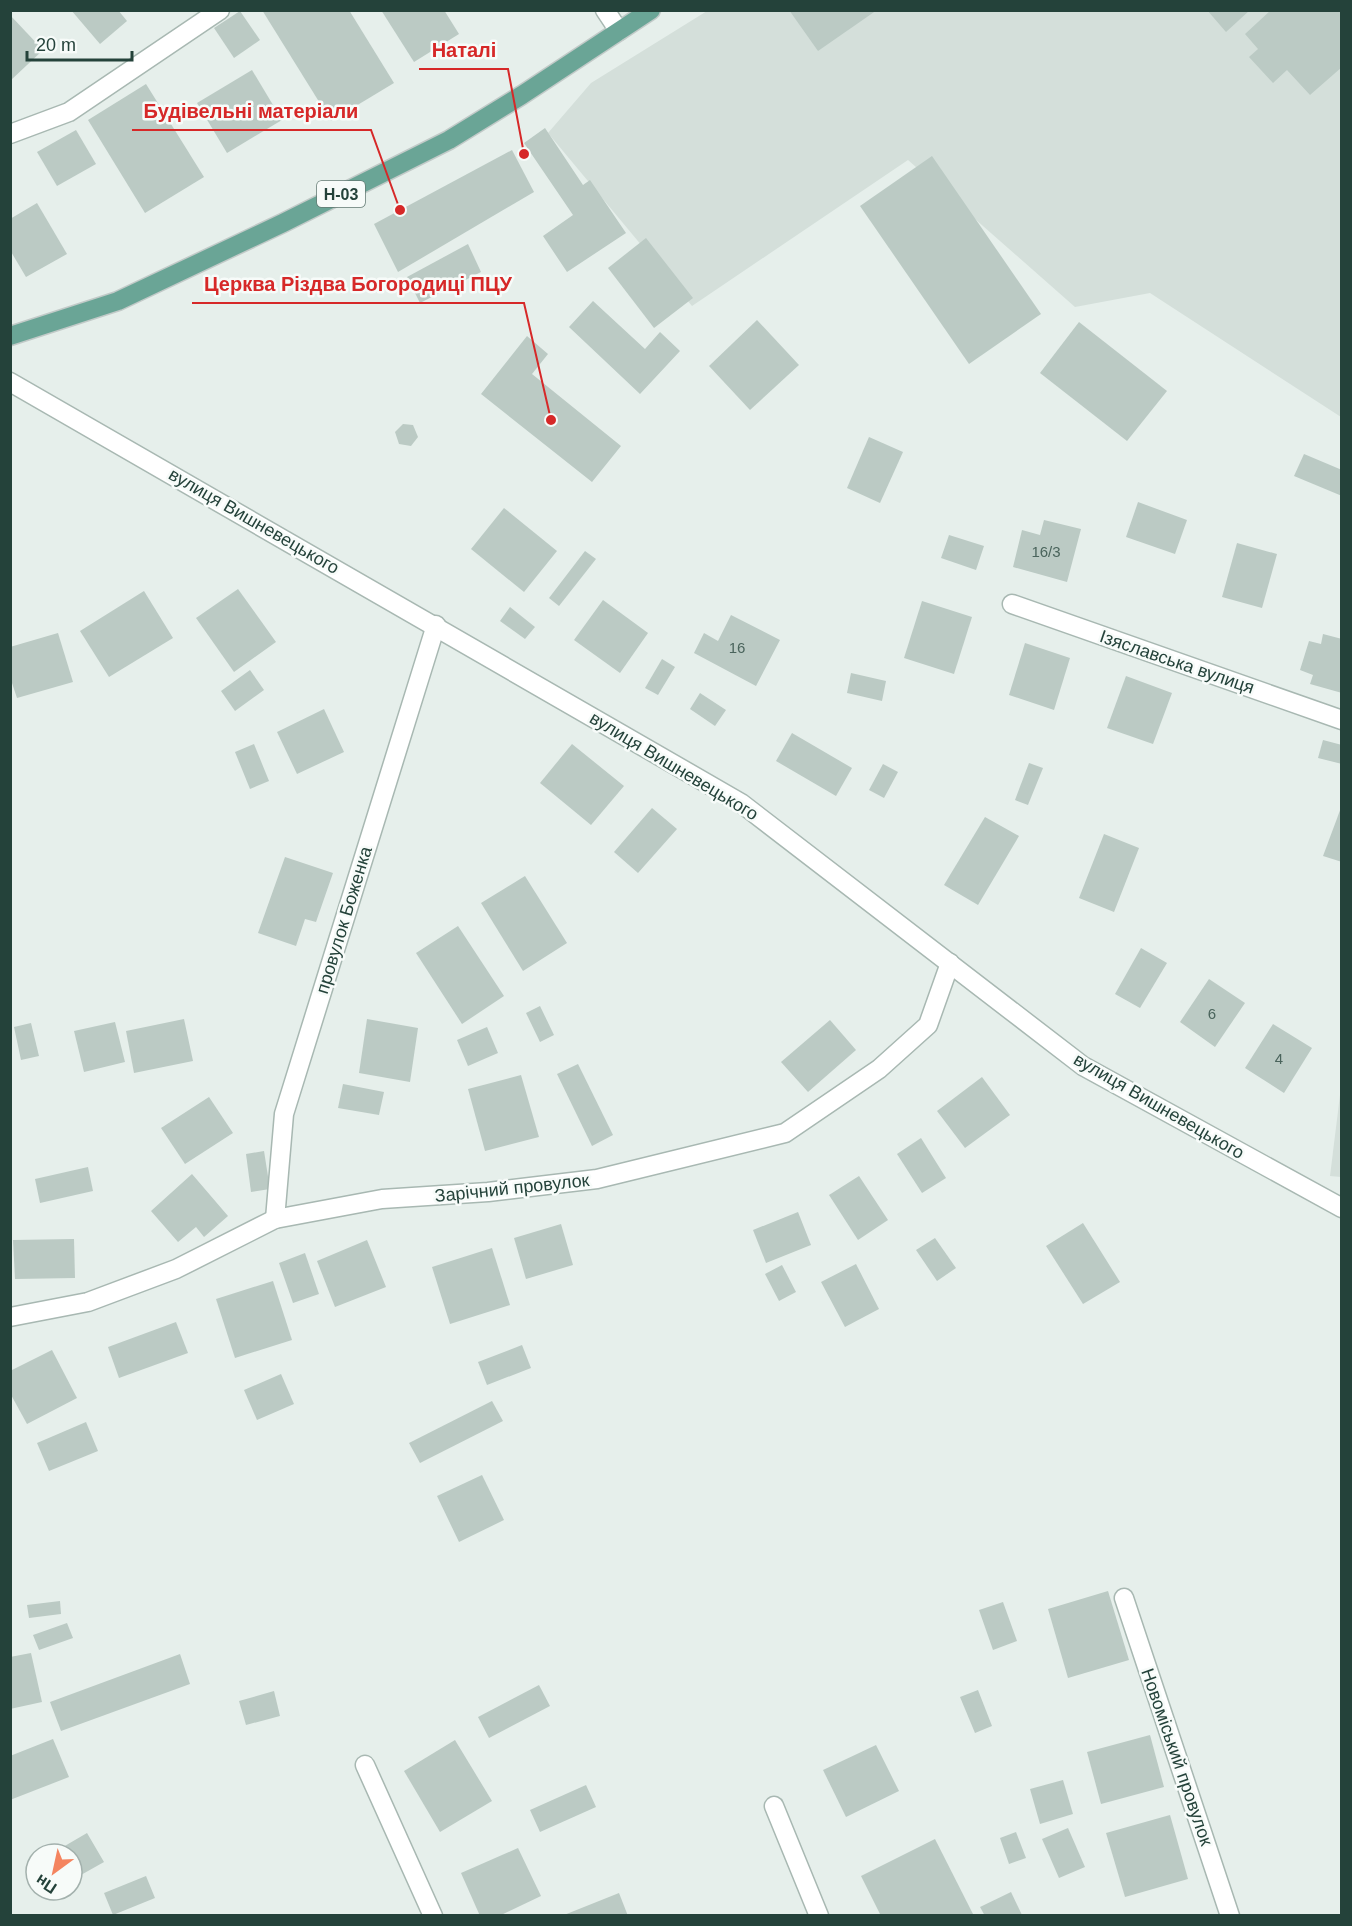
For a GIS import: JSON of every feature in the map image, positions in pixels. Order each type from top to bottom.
[{"type":"main road","name":"Н-03","points":[[10,336],[118,301],[283,223],[449,140],[651,10]]},
{"type":"street","points":[[10,134],[69,112],[220,10]]},
{"type":"street","points":[[605,10],[619,31]]},
{"type":"street","name":"вулиця Вишневецького","points":[[10,382],[741,803],[1083,1066],[1341,1208]]},
{"type":"street","name":"Ізяславська вулиця","points":[[1012,604],[1341,720]]},
{"type":"street","name":"провулок Боженка","points":[[275,1220],[284,1114],[436,626]]},
{"type":"street","name":"Зарічний провулок","points":[[10,1317],[88,1302],[177,1269],[275,1220],[382,1199],[488,1192],[597,1179],[785,1133],[879,1069],[928,1025],[950,963]]},
{"type":"street","name":"Новоміський провулок","points":[[1124,1598],[1230,1916]]},
{"type":"street","points":[[364,1765],[434,1916]]},
{"type":"street","points":[[774,1806],[819,1916]]},
{"type":"shaded area","points":[[707,11],[1341,11],[1341,417],[1150,293],[1075,307],[908,160],[692,306],[548,133],[591,83]]},
{"type":"shaded area","points":[[1341,1087],[1341,1177],[1330,1176]]},
{"type":"building","points":[[71,10],[118,10],[127,21],[100,44]]},
{"type":"building","points":[[262,10],[349,10],[394,83],[331,121]]},
{"type":"building","points":[[381,10],[444,10],[459,34],[414,62]]},
{"type":"building","points":[[789,10],[877,10],[818,51]]},
{"type":"building","points":[[1207,10],[1250,10],[1226,32]]},
{"type":"building","points":[[1271,10],[1342,10],[1342,67],[1310,95],[1287,70],[1273,83],[1249,57],[1258,49],[1245,34]]},
{"type":"building","points":[[240,11],[260,40],[234,58],[214,28]]},
{"type":"building","points":[[10,15],[43,50],[10,81]]},
{"type":"building","points":[[252,70],[282,120],[227,153],[197,103]]},
{"type":"building","points":[[146,84],[204,177],[145,213],[88,120]]},
{"type":"building","points":[[545,128],[583,185],[590,180],[626,233],[567,272],[543,236],[573,215],[524,143]]},
{"type":"building","points":[[76,130],[96,164],[57,186],[37,152]]},
{"type":"building","points":[[512,150],[534,192],[398,272],[374,224]]},
{"type":"building","points":[[932,156],[1041,314],[969,364],[860,206]]},
{"type":"building","points":[[37,203],[67,254],[26,277],[10,250],[10,219]]},
{"type":"building","points":[[646,238],[693,298],[654,328],[608,268]]},
{"type":"building","points":[[468,244],[481,272],[420,303],[407,277]]},
{"type":"building","points":[[593,301],[645,349],[660,332],[680,351],[640,394],[569,327]]},
{"type":"building","points":[[757,320],[799,365],[750,410],[709,366]]},
{"type":"building","points":[[1079,322],[1167,391],[1127,441],[1040,373]]},
{"type":"building","points":[[527,336],[548,354],[532,374],[621,446],[592,482],[481,394]]},
{"type":"building","points":[[403,424],[413,425],[418,437],[411,446],[399,444],[395,432]]},
{"type":"building","points":[[869,437],[903,452],[880,503],[847,488]]},
{"type":"building","points":[[1304,454],[1342,470],[1342,496],[1294,476]]},
{"type":"building","points":[[1138,502],[1187,520],[1175,554],[1126,537]]},
{"type":"building","points":[[504,508],[557,551],[524,592],[471,549]]},
{"type":"building","points":[[1044,520],[1081,529],[1067,582],[1013,567],[1022,530],[1040,535]]},
{"type":"building","points":[[949,535],[984,546],[976,570],[941,558]]},
{"type":"building","points":[[1237,543],[1277,554],[1262,608],[1222,597]]},
{"type":"building","points":[[585,551],[596,559],[559,606],[549,598]]},
{"type":"building","points":[[238,589],[276,642],[234,672],[196,618]]},
{"type":"building","points":[[144,591],[173,638],[109,677],[80,631]]},
{"type":"building","points":[[603,600],[648,633],[620,673],[574,640]]},
{"type":"building","points":[[922,601],[972,617],[954,674],[904,658]]},
{"type":"building","points":[[510,607],[535,627],[525,639],[500,621]]},
{"type":"building","points":[[731,615],[780,640],[756,686],[694,653],[704,633],[718,641]]},
{"type":"building","points":[[58,633],[73,682],[17,698],[10,677],[10,647]]},
{"type":"building","points":[[1323,634],[1342,639],[1342,693],[1310,684],[1313,675],[1300,670],[1309,641],[1321,644]]},
{"type":"building","points":[[1025,643],[1070,658],[1054,710],[1009,695]]},
{"type":"building","points":[[662,659],[675,667],[658,695],[645,688]]},
{"type":"building","points":[[250,670],[264,690],[235,711],[221,691]]},
{"type":"building","points":[[851,673],[886,681],[882,701],[847,693]]},
{"type":"building","points":[[1126,676],[1172,693],[1153,744],[1107,728]]},
{"type":"building","points":[[700,693],[726,710],[715,726],[690,709]]},
{"type":"building","points":[[324,709],[344,752],[297,774],[277,732]]},
{"type":"building","points":[[792,733],[852,768],[836,796],[776,761]]},
{"type":"building","points":[[1323,740],[1342,745],[1342,764],[1318,758]]},
{"type":"building","points":[[254,744],[269,781],[250,789],[235,752]]},
{"type":"building","points":[[572,744],[624,786],[591,825],[540,783]]},
{"type":"building","points":[[1029,763],[1043,768],[1028,805],[1015,800]]},
{"type":"building","points":[[883,764],[898,772],[884,798],[869,790]]},
{"type":"building","points":[[1342,805],[1342,862],[1323,856]]},
{"type":"building","points":[[652,808],[677,829],[638,873],[614,852]]},
{"type":"building","points":[[985,817],[1019,836],[978,905],[944,885]]},
{"type":"building","points":[[1104,834],[1139,848],[1114,912],[1079,898]]},
{"type":"building","points":[[285,857],[333,873],[316,922],[305,919],[296,946],[258,933]]},
{"type":"building","points":[[525,876],[567,943],[523,971],[481,903]]},
{"type":"building","points":[[458,926],[504,996],[462,1024],[416,953]]},
{"type":"building","points":[[1141,948],[1167,963],[1140,1008],[1115,994]]},
{"type":"building","points":[[1209,979],[1245,1003],[1215,1047],[1180,1022]]},
{"type":"building","points":[[540,1006],[554,1035],[540,1042],[526,1013]]},
{"type":"building","points":[[184,1019],[193,1061],[134,1073],[126,1031]]},
{"type":"building","points":[[367,1019],[418,1028],[410,1082],[359,1073]]},
{"type":"building","points":[[830,1020],[856,1050],[808,1092],[781,1062]]},
{"type":"building","points":[[115,1022],[125,1062],[84,1072],[74,1031]]},
{"type":"building","points":[[31,1023],[39,1056],[21,1060],[14,1027]]},
{"type":"building","points":[[1273,1024],[1312,1048],[1284,1093],[1245,1068]]},
{"type":"building","points":[[487,1027],[498,1053],[468,1066],[457,1040]]},
{"type":"building","points":[[578,1064],[613,1135],[592,1146],[557,1074]]},
{"type":"building","points":[[521,1075],[539,1137],[485,1151],[468,1089]]},
{"type":"building","points":[[982,1077],[1010,1115],[965,1148],[937,1111]]},
{"type":"building","points":[[343,1084],[384,1092],[379,1115],[338,1108]]},
{"type":"building","points":[[209,1097],[233,1133],[185,1164],[161,1128]]},
{"type":"building","points":[[921,1138],[946,1178],[922,1193],[897,1154]]},
{"type":"building","points":[[264,1151],[270,1189],[251,1192],[246,1154]]},
{"type":"building","points":[[88,1167],[93,1191],[40,1203],[35,1179]]},
{"type":"building","points":[[192,1174],[228,1216],[204,1237],[196,1227],[178,1242],[151,1211]]},
{"type":"building","points":[[859,1176],[888,1220],[858,1240],[829,1195]]},
{"type":"building","points":[[798,1212],[811,1245],[766,1263],[753,1230]]},
{"type":"building","points":[[1083,1223],[1120,1282],[1083,1304],[1046,1246]]},
{"type":"building","points":[[561,1224],[573,1265],[526,1279],[514,1238]]},
{"type":"building","points":[[935,1238],[956,1268],[937,1281],[916,1250]]},
{"type":"building","points":[[74,1239],[75,1278],[15,1279],[13,1240]]},
{"type":"building","points":[[367,1240],[386,1287],[335,1307],[317,1261]]},
{"type":"building","points":[[492,1248],[510,1305],[450,1324],[432,1267]]},
{"type":"building","points":[[305,1253],[319,1294],[293,1303],[279,1263]]},
{"type":"building","points":[[856,1264],[879,1309],[845,1327],[821,1282]]},
{"type":"building","points":[[782,1265],[796,1292],[779,1301],[765,1274]]},
{"type":"building","points":[[273,1281],[292,1340],[235,1358],[216,1299]]},
{"type":"building","points":[[176,1322],[188,1353],[119,1378],[108,1347]]},
{"type":"building","points":[[522,1345],[531,1368],[487,1385],[478,1362]]},
{"type":"building","points":[[52,1350],[77,1398],[27,1424],[10,1393],[10,1371]]},
{"type":"building","points":[[281,1374],[294,1404],[257,1420],[244,1390]]},
{"type":"building","points":[[492,1401],[503,1421],[420,1463],[409,1443]]},
{"type":"building","points":[[86,1422],[98,1451],[49,1471],[37,1443]]},
{"type":"building","points":[[482,1475],[504,1520],[459,1542],[437,1496]]},
{"type":"building","points":[[1108,1591],[1129,1660],[1068,1678],[1048,1609]]},
{"type":"building","points":[[60,1601],[61,1614],[29,1618],[27,1605]]},
{"type":"building","points":[[1003,1602],[1017,1641],[993,1650],[979,1610]]},
{"type":"building","points":[[67,1623],[73,1638],[39,1650],[33,1635]]},
{"type":"building","points":[[31,1653],[42,1702],[10,1709],[10,1657]]},
{"type":"building","points":[[180,1654],[190,1684],[61,1731],[50,1702]]},
{"type":"building","points":[[539,1685],[550,1706],[489,1738],[478,1717]]},
{"type":"building","points":[[978,1690],[992,1726],[975,1733],[960,1697]]},
{"type":"building","points":[[274,1691],[280,1716],[246,1725],[239,1701]]},
{"type":"building","points":[[1150,1735],[1164,1787],[1101,1804],[1087,1752]]},
{"type":"building","points":[[53,1739],[69,1777],[10,1800],[10,1756]]},
{"type":"building","points":[[455,1740],[492,1801],[440,1832],[404,1771]]},
{"type":"building","points":[[876,1745],[899,1791],[846,1817],[823,1770]]},
{"type":"building","points":[[1063,1780],[1073,1814],[1040,1824],[1030,1789]]},
{"type":"building","points":[[586,1785],[596,1807],[540,1832],[530,1810]]},
{"type":"building","points":[[1170,1815],[1188,1879],[1125,1897],[1106,1833]]},
{"type":"building","points":[[1068,1828],[1085,1867],[1059,1878],[1042,1839]]},
{"type":"building","points":[[1016,1832],[1026,1858],[1009,1864],[1000,1838]]},
{"type":"building","points":[[87,1833],[104,1862],[84,1873],[84,1842],[72,1842]]},
{"type":"building","points":[[935,1839],[974,1916],[881,1916],[861,1876]]},
{"type":"building","points":[[518,1848],[541,1896],[499,1916],[480,1916],[461,1873]]},
{"type":"building","points":[[146,1876],[155,1898],[113,1915],[104,1893]]},
{"type":"building","points":[[1011,1892],[1022,1915],[985,1916],[980,1907]]},
{"type":"building","points":[[619,1893],[628,1916],[564,1916],[564,1915]]},
{"type":"place","name":"Наталі","points":[[524,154]]},
{"type":"place","name":"Будівельні матеріали","points":[[400,210]]},
{"type":"place","name":"Церква Різдва Богородиці ПЦУ","points":[[551,420]]}]
